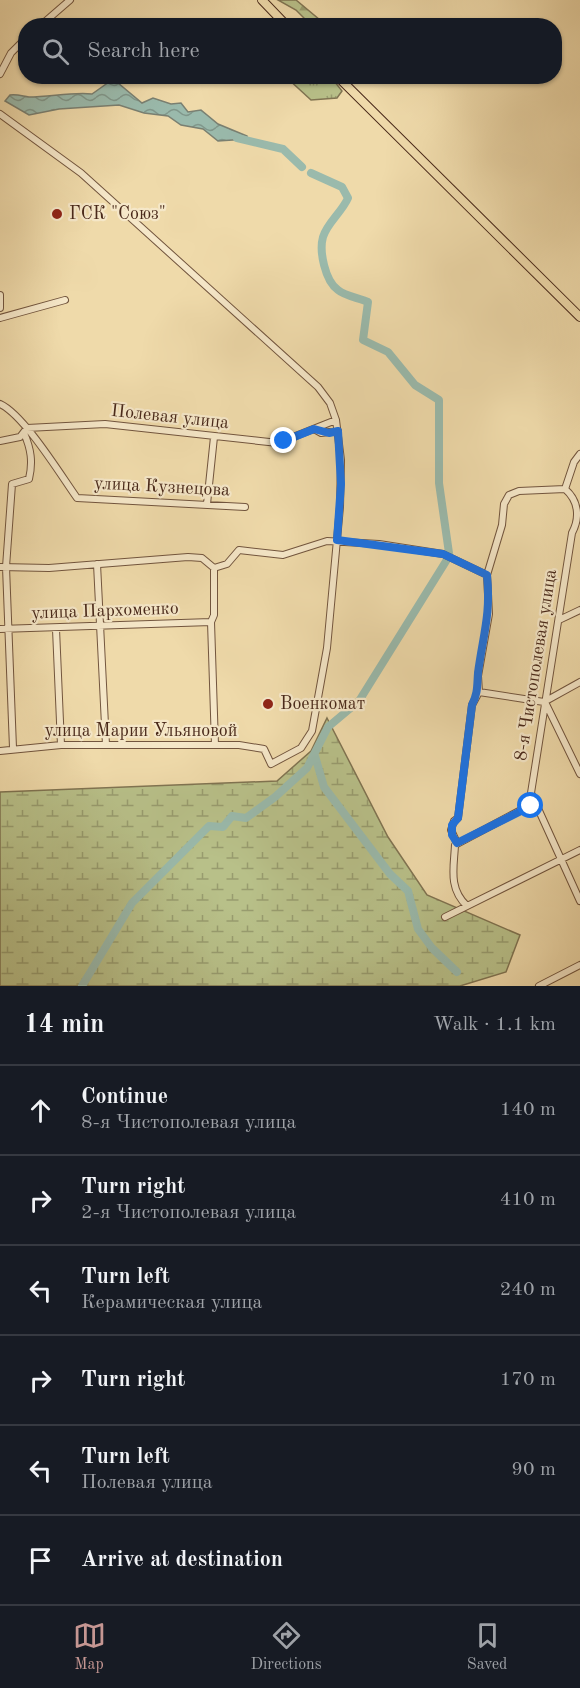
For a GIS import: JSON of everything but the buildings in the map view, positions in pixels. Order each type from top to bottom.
[{"type":"main road","points":[[262,0],[279,18]]},
{"type":"main road","points":[[345,84],[580,317]]},
{"type":"street","points":[[49,18],[70,0]]},
{"type":"street","points":[[0,74],[11,53],[18,46]]},
{"type":"street","points":[[0,114],[81,172],[285,355],[325,395],[336,420],[338,431],[341,472],[337,540]]},
{"type":"street","points":[[0,295],[0,308]]},
{"type":"street","points":[[0,316],[65,300]]},
{"type":"street","points":[[0,404],[10,409],[47,456]]},
{"type":"street","name":"Полевая улица","points":[[0,441],[26,431],[105,424],[278,443],[336,420]]},
{"type":"street","points":[[314,429],[329,433],[338,431]]},
{"type":"street","points":[[14,748],[3,567],[12,484],[29,478],[31,452],[26,431]]},
{"type":"street","points":[[207,504],[214,437]]},
{"type":"street","points":[[31,452],[47,456]]},
{"type":"street","points":[[467,906],[461,899],[451,873],[457,843],[451,830],[454,821],[458,818],[472,705],[478,692],[478,676],[489,614],[487,575],[502,525],[504,504],[509,495],[519,491],[565,489],[574,462],[580,454]]},
{"type":"street","name":"улица Кузнецова","points":[[47,456],[78,498],[245,507]]},
{"type":"street","name":"8-я Чистополевая улица","points":[[534,803],[531,793],[544,702],[578,512],[573,499],[565,489]]},
{"type":"street","points":[[214,568],[227,564],[239,550],[283,555],[337,540],[443,554],[487,575]]},
{"type":"street","name":"улица Марии Ульяновой","points":[[0,750],[61,745],[261,747],[267,753],[271,764],[301,748],[312,731],[327,648],[337,540]]},
{"type":"street","points":[[3,567],[49,568],[195,557],[209,561],[214,568],[214,615],[211,622],[215,745]]},
{"type":"street","points":[[97,564],[102,627],[106,745]]},
{"type":"street","points":[[560,620],[580,610]]},
{"type":"street","name":"улица Пархоменко","points":[[0,629],[56,629],[211,622]]},
{"type":"street","points":[[56,629],[61,745]]},
{"type":"street","points":[[478,692],[544,702],[580,682]]},
{"type":"street","points":[[544,702],[580,774]]},
{"type":"street","points":[[457,843],[534,803],[580,901]]},
{"type":"street","points":[[445,917],[580,850]]},
{"type":"street","points":[[539,986],[580,965]]},
{"type":"green space","points":[[278,0],[296,0],[318,18],[304,18],[296,10]]},
{"type":"green space","points":[[294,84],[336,84],[342,91],[337,98],[311,100]]},
{"type":"green space","points":[[327,718],[388,837],[427,895],[520,935],[506,972],[460,986],[0,986],[0,792],[277,781],[311,751]]},
{"type":"water","points":[[106,84],[119,84],[142,103],[153,98],[171,104],[181,103],[188,112],[201,110],[218,124],[247,136],[247,139],[218,141],[203,129],[181,125],[168,116],[144,113],[119,105],[59,109],[29,115],[5,101],[10,95],[29,97],[92,94]]},
{"type":"waterway","points":[[237,138],[283,149],[302,167]]},
{"type":"waterway","points":[[311,173],[342,187],[348,198],[325,232],[322,243],[323,258],[326,273],[333,286],[344,294],[368,302],[363,340],[388,352],[415,385],[439,400],[439,483],[449,553]]},
{"type":"waterway","points":[[82,986],[132,903],[209,826],[223,827],[232,816],[246,818],[275,797],[307,768],[328,727],[359,701],[448,558]]},
{"type":"waterway","points":[[315,756],[324,787],[390,874],[408,891],[418,929],[432,948],[457,972]]},
{"type":"place","name":"ГСК \"Союз\"","points":[[57,214]]},
{"type":"place","name":"Военкомат","points":[[268,704]]},
{"type":"route","points":[[284,441],[314,429],[321,433],[338,431],[341,484],[337,540],[443,554],[487,575],[489,614],[478,676],[478,692],[472,705],[458,818],[452,825],[452,835],[457,843],[531,806]]}]
